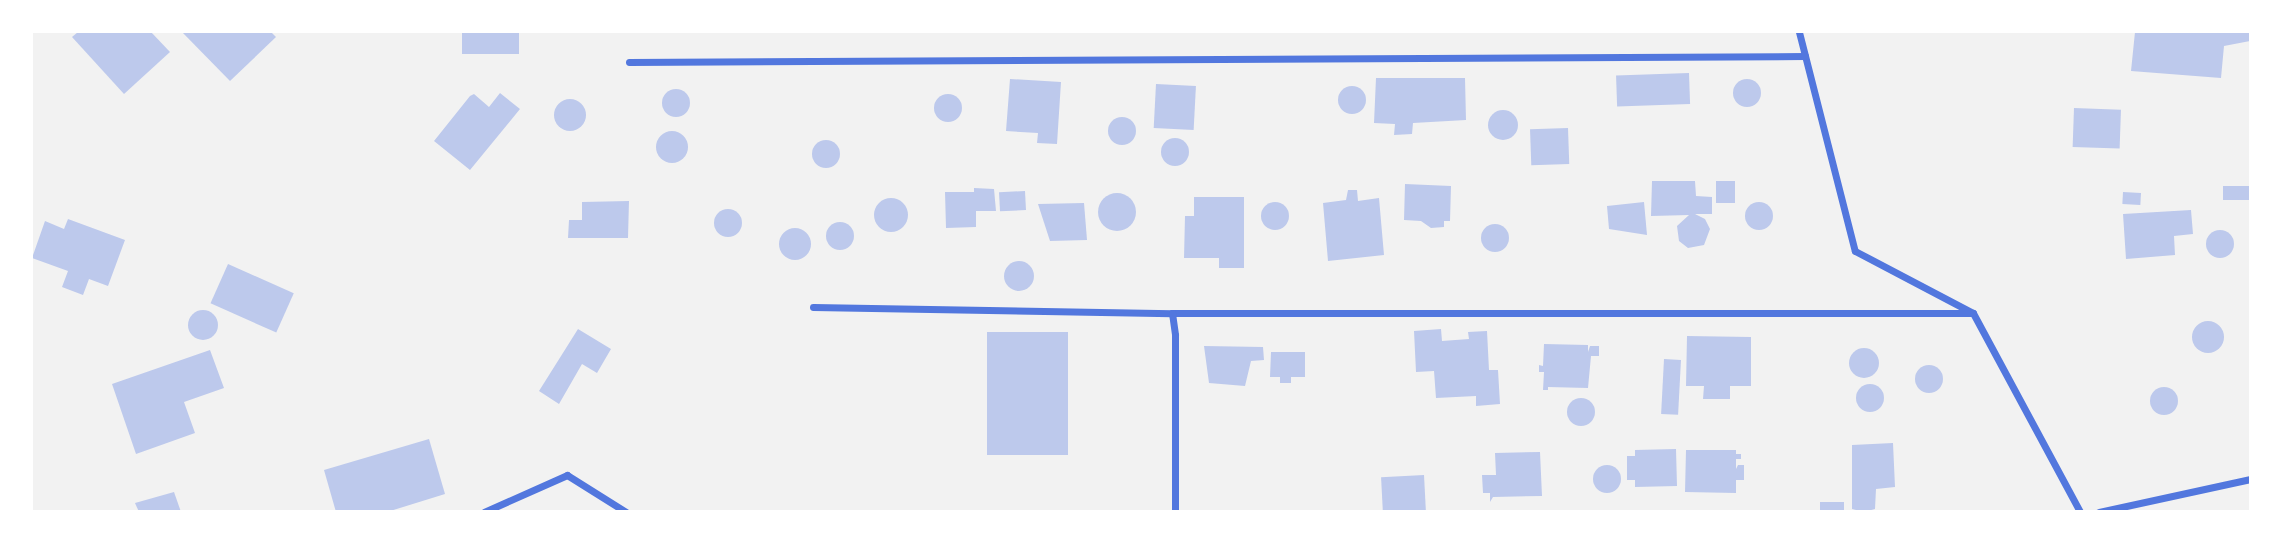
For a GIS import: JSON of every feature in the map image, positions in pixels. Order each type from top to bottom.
[{"type":"street","points":[[1799,32],[1856,251],[1973,313],[2080,512]]},
{"type":"street","points":[[629,62],[1805,56]]},
{"type":"street","points":[[813,307],[1172,313],[1973,313]]},
{"type":"street","points":[[1172,313],[1175,335],[1175,512]]},
{"type":"street","points":[[484,512],[567,475],[626,512]]},
{"type":"street","points":[[2099,512],[2250,479]]},
{"type":"building","points":[[78,32],[151,32],[170,52],[124,94],[72,37]]},
{"type":"building","points":[[182,32],[271,32],[276,37],[230,81]]},
{"type":"building","points":[[462,32],[519,32],[519,54],[462,54]]},
{"type":"building","points":[[2135,32],[2250,32],[2250,41],[2224,46],[2221,78],[2131,71]]},
{"type":"building","points":[[1689,73],[1690,104],[1617,107],[1616,76]]},
{"type":"building","points":[[1376,78],[1465,78],[1466,120],[1413,123],[1412,134],[1394,135],[1395,124],[1374,123]]},
{"type":"building","points":[[1010,79],[1061,82],[1057,144],[1037,143],[1038,133],[1006,131]]},
{"type":"building","points":[[1747,79],[1757,83],[1761,93],[1757,103],[1747,107],[1737,103],[1733,93],[1737,83]]},
{"type":"building","points":[[1156,84],[1196,86],[1194,130],[1154,128]]},
{"type":"building","points":[[1352,86],[1362,90],[1366,100],[1362,110],[1352,114],[1342,110],[1338,100],[1342,90]]},
{"type":"building","points":[[676,89],[686,93],[690,103],[686,113],[676,117],[666,113],[662,103],[666,93]]},
{"type":"building","points":[[500,93],[520,109],[470,170],[434,141],[470,96],[474,94],[489,107]]},
{"type":"building","points":[[948,94],[958,98],[962,108],[958,118],[948,122],[938,118],[934,108],[938,98]]},
{"type":"building","points":[[570,99],[581,104],[586,115],[581,126],[570,131],[559,126],[554,115],[559,104]]},
{"type":"building","points":[[2074,108],[2121,110],[2120,149],[2073,147]]},
{"type":"building","points":[[1503,110],[1513,115],[1518,125],[1513,135],[1503,140],[1493,135],[1488,125],[1493,115]]},
{"type":"building","points":[[1122,117],[1132,121],[1136,131],[1132,141],[1122,145],[1112,141],[1108,131],[1112,121]]},
{"type":"building","points":[[1568,128],[1569,164],[1531,165],[1530,129]]},
{"type":"building","points":[[672,131],[683,136],[688,147],[683,158],[672,163],[661,158],[656,147],[661,136]]},
{"type":"building","points":[[1175,138],[1185,142],[1189,152],[1185,162],[1175,166],[1165,162],[1161,152],[1165,142]]},
{"type":"building","points":[[826,140],[836,144],[840,154],[836,164],[826,168],[816,164],[812,154],[816,144]]},
{"type":"building","points":[[1652,181],[1695,181],[1696,196],[1712,197],[1712,214],[1695,214],[1705,219],[1710,229],[1704,245],[1688,248],[1679,241],[1677,226],[1689,215],[1651,216]]},
{"type":"building","points":[[1716,181],[1735,181],[1735,203],[1716,203]]},
{"type":"building","points":[[1405,184],[1451,186],[1450,221],[1444,221],[1444,227],[1431,228],[1421,221],[1404,220]]},
{"type":"building","points":[[2223,186],[2250,186],[2250,200],[2223,200]]},
{"type":"building","points":[[974,188],[994,189],[996,211],[976,211],[976,227],[946,228],[945,192],[974,192]]},
{"type":"building","points":[[1348,190],[1357,190],[1358,201],[1379,198],[1384,255],[1328,261],[1323,203],[1346,200]]},
{"type":"building","points":[[1025,191],[1026,210],[1000,211],[999,192]]},
{"type":"building","points":[[2123,192],[2141,193],[2140,205],[2122,204]]},
{"type":"building","points":[[1117,193],[1130,199],[1136,212],[1130,225],[1117,231],[1104,225],[1098,212],[1104,199]]},
{"type":"building","points":[[1194,197],[1244,197],[1244,268],[1219,268],[1219,258],[1184,258],[1185,216],[1194,216]]},
{"type":"building","points":[[891,198],[903,203],[908,215],[903,227],[891,232],[879,227],[874,215],[879,203]]},
{"type":"building","points":[[629,201],[628,238],[568,238],[569,220],[582,220],[582,202]]},
{"type":"building","points":[[1275,202],[1285,206],[1289,216],[1285,226],[1275,230],[1265,226],[1261,216],[1265,206]]},
{"type":"building","points":[[1644,202],[1647,235],[1609,229],[1607,206]]},
{"type":"building","points":[[1759,202],[1769,206],[1773,216],[1769,226],[1759,230],[1749,226],[1745,216],[1749,206]]},
{"type":"building","points":[[1084,203],[1087,240],[1050,241],[1038,204]]},
{"type":"building","points":[[728,209],[738,213],[742,223],[738,233],[728,237],[718,233],[714,223],[718,213]]},
{"type":"building","points":[[2191,210],[2193,234],[2174,236],[2175,255],[2126,259],[2123,214]]},
{"type":"building","points":[[68,219],[125,240],[108,286],[89,279],[83,295],[62,287],[68,271],[32,258],[45,221],[64,229]]},
{"type":"building","points":[[840,222],[850,226],[854,236],[850,246],[840,250],[830,246],[826,236],[830,226]]},
{"type":"building","points":[[1495,224],[1505,228],[1509,238],[1505,248],[1495,252],[1485,248],[1481,238],[1485,228]]},
{"type":"building","points":[[795,228],[806,233],[811,244],[806,255],[795,260],[784,255],[779,244],[784,233]]},
{"type":"building","points":[[2220,230],[2230,234],[2234,244],[2230,254],[2220,258],[2210,254],[2206,244],[2210,234]]},
{"type":"building","points":[[1019,261],[1030,265],[1034,276],[1030,287],[1019,291],[1008,287],[1004,276],[1008,265]]},
{"type":"building","points":[[228,264],[294,293],[276,333],[211,303]]},
{"type":"building","points":[[203,310],[214,314],[218,325],[214,336],[203,340],[192,336],[188,325],[192,314]]},
{"type":"building","points":[[2208,321],[2219,326],[2224,337],[2219,348],[2208,353],[2197,348],[2192,337],[2197,326]]},
{"type":"building","points":[[578,329],[611,349],[597,373],[582,364],[559,404],[539,391]]},
{"type":"building","points":[[1441,329],[1442,341],[1469,339],[1468,332],[1487,331],[1489,370],[1498,370],[1500,404],[1476,406],[1476,396],[1436,398],[1434,371],[1416,372],[1414,331]]},
{"type":"building","points":[[987,332],[1068,332],[1068,455],[987,455]]},
{"type":"building","points":[[1687,336],[1751,337],[1751,386],[1730,386],[1730,399],[1703,399],[1704,386],[1686,386]]},
{"type":"building","points":[[1544,344],[1588,345],[1588,352],[1590,346],[1599,346],[1599,356],[1591,356],[1588,388],[1548,387],[1548,390],[1543,390],[1544,372],[1539,372],[1539,365],[1543,366]]},
{"type":"building","points":[[1204,346],[1263,347],[1264,360],[1251,361],[1245,386],[1209,383]]},
{"type":"building","points":[[1864,348],[1874,353],[1879,363],[1874,373],[1864,378],[1854,373],[1849,363],[1854,353]]},
{"type":"building","points":[[210,350],[224,388],[184,402],[195,433],[136,454],[112,384]]},
{"type":"building","points":[[1271,352],[1305,352],[1305,377],[1291,377],[1291,383],[1280,383],[1280,377],[1270,377]]},
{"type":"building","points":[[1664,359],[1681,360],[1678,415],[1661,414]]},
{"type":"building","points":[[1929,365],[1939,369],[1943,379],[1939,389],[1929,393],[1919,389],[1915,379],[1919,369]]},
{"type":"building","points":[[1870,384],[1880,388],[1884,398],[1880,408],[1870,412],[1860,408],[1856,398],[1860,388]]},
{"type":"building","points":[[2164,387],[2174,391],[2178,401],[2174,411],[2164,415],[2154,411],[2150,401],[2154,391]]},
{"type":"building","points":[[1581,398],[1591,402],[1595,412],[1591,422],[1581,426],[1571,422],[1567,412],[1571,402]]},
{"type":"building","points":[[429,439],[445,494],[387,512],[336,512],[324,470]]},
{"type":"building","points":[[1893,443],[1895,487],[1876,489],[1875,509],[1864,512],[1852,509],[1852,445]]},
{"type":"building","points":[[1676,449],[1677,486],[1635,487],[1635,480],[1627,480],[1627,456],[1635,456],[1635,450]]},
{"type":"building","points":[[1686,450],[1736,450],[1736,454],[1741,454],[1741,459],[1736,459],[1736,469],[1738,465],[1744,465],[1744,480],[1736,480],[1736,493],[1685,492]]},
{"type":"building","points":[[1540,452],[1542,496],[1493,497],[1490,502],[1490,493],[1483,493],[1482,475],[1496,475],[1495,453]]},
{"type":"building","points":[[1607,465],[1617,469],[1621,479],[1617,489],[1607,493],[1597,489],[1593,479],[1597,469]]},
{"type":"building","points":[[1424,475],[1426,512],[1383,512],[1381,477]]},
{"type":"building","points":[[174,492],[181,512],[139,512],[135,503]]},
{"type":"building","points":[[1820,502],[1844,502],[1844,512],[1820,512]]}]
